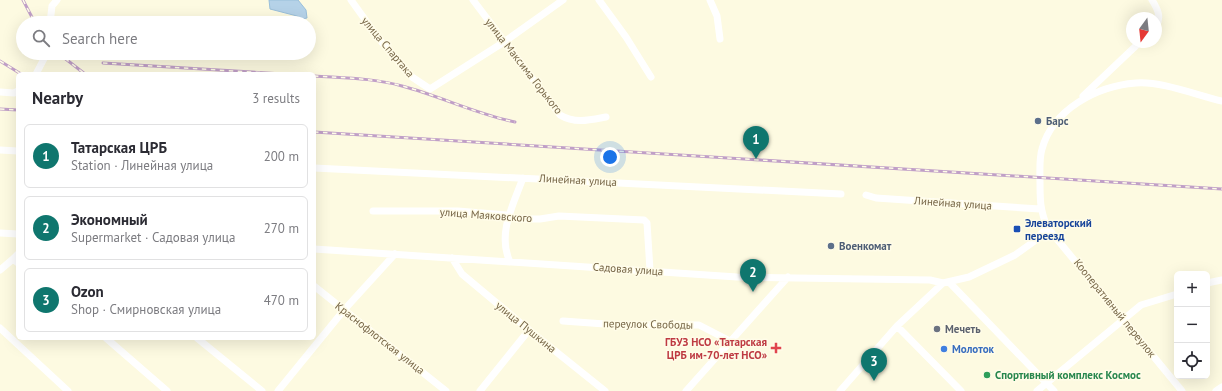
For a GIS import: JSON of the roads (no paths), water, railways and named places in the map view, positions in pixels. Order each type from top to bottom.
[{"type":"street","points":[[51,16],[52,6],[57,0]]},
{"type":"street","name":"улица Спартака","points":[[351,0],[379,39],[412,77],[430,89],[504,42]]},
{"type":"street","name":"улица Максима Горького","points":[[473,0],[560,115],[567,119],[578,121],[606,117]]},
{"type":"street","points":[[504,42],[563,0]]},
{"type":"street","points":[[599,0],[626,37],[651,77]]},
{"type":"street","points":[[710,0],[717,16],[720,39]]},
{"type":"street","points":[[1152,0],[1158,12]]},
{"type":"street","points":[[1040,209],[1041,154],[1046,138],[1061,117],[1134,48]]},
{"type":"street","points":[[37,72],[43,60]]},
{"type":"street","points":[[1078,101],[1103,90],[1137,83],[1156,84],[1222,101]]},
{"type":"street","points":[[0,92],[16,91]]},
{"type":"street","points":[[0,150],[16,151]]},
{"type":"street","name":"Линейная улица","points":[[316,168],[841,194]]},
{"type":"street","points":[[510,262],[505,251],[504,241],[509,216],[523,178]]},
{"type":"street","name":"Линейная улица","points":[[866,195],[876,198],[1040,209]]},
{"type":"street","name":"Кооперативный переулок","points":[[1040,209],[1047,227],[1124,318],[1182,391]]},
{"type":"street","name":"улица Маяковского","points":[[373,211],[458,211],[509,216],[517,220],[559,216],[644,220],[647,223],[650,270]]},
{"type":"street","points":[[840,391],[897,326],[946,283],[980,273],[1015,255],[1036,240],[1047,227]]},
{"type":"street","points":[[0,233],[16,234]]},
{"type":"street","name":"Садовая улица","points":[[316,250],[650,270],[737,277],[930,280],[946,283]]},
{"type":"street","points":[[278,391],[344,310],[395,254]]},
{"type":"street","name":"улица Пушкина","points":[[452,258],[462,274],[605,391]]},
{"type":"street","points":[[0,270],[16,259]]},
{"type":"street","points":[[686,391],[730,340],[788,277]]},
{"type":"street","points":[[1210,283],[1222,280]]},
{"type":"street","points":[[946,283],[1054,391]]},
{"type":"street","name":"Краснофлотская улица","points":[[316,288],[446,391]]},
{"type":"street","points":[[1037,391],[1141,305],[1174,295]]},
{"type":"street","name":"переулок Свободы","points":[[563,321],[619,325],[699,325],[730,340]]},
{"type":"street","points":[[897,326],[961,391]]},
{"type":"street","points":[[0,328],[68,391]]},
{"type":"street","points":[[480,391],[529,330]]},
{"type":"street","points":[[108,340],[167,391]]},
{"type":"street","points":[[199,340],[262,391]]},
{"type":"street","points":[[1216,391],[1222,387]]},
{"type":"water","points":[[269,0],[298,0],[306,10],[307,16],[297,16],[270,9]]},
{"type":"railway","points":[[23,0],[31,16]]},
{"type":"railway","points":[[67,60],[82,72]]},
{"type":"railway","points":[[0,61],[18,72]]},
{"type":"railway","points":[[103,63],[250,72]]},
{"type":"railway","points":[[316,76],[391,83],[501,119],[515,122]]},
{"type":"railway","points":[[0,109],[16,110]]},
{"type":"railway","points":[[316,132],[1222,189]]},
{"type":"place","name":"Барс","points":[[1038,121]]},
{"type":"place","name":"Татарская ЦРБ","points":[[756,159]]},
{"type":"place","name":"Элеваторский переезд","points":[[1017,229]]},
{"type":"place","name":"Военкомат","points":[[831,246]]},
{"type":"place","name":"Экономный","points":[[753,292]]},
{"type":"place","name":"Мечеть","points":[[937,329]]},
{"type":"place","name":"ГБУЗ НСО «Татарская ЦРБ им-70-лет НСО»","points":[[776,348]]},
{"type":"place","name":"Молоток","points":[[944,349]]},
{"type":"place","name":"Спортивный комплекс Космос","points":[[987,375]]},
{"type":"place","name":"Ozon","points":[[874,381]]}]
